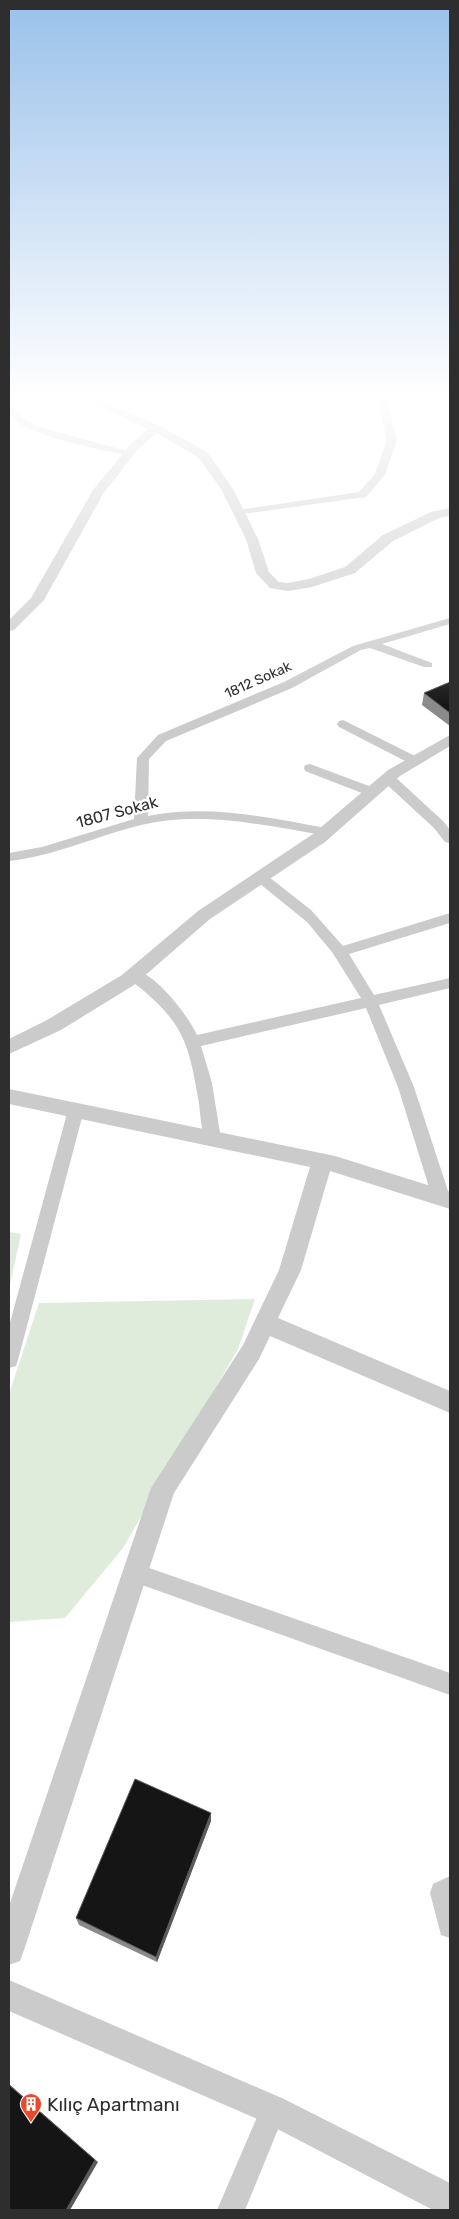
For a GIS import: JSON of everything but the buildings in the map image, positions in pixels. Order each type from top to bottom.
[{"type":"street","points":[[9,627],[37,600],[92,501]]},
{"type":"street","points":[[233,501],[252,539],[263,573],[275,584],[288,586],[312,583],[350,570],[388,538],[435,515],[450,512]]},
{"type":"street","points":[[239,513],[324,501]]},
{"type":"street","name":"1812 Sokak","points":[[141,821],[143,758],[162,738],[288,685],[357,648],[450,621]]},
{"type":"street","points":[[370,644],[428,665]]},
{"type":"street","points":[[342,724],[415,761]]},
{"type":"street","points":[[9,1047],[54,1025],[134,975],[204,915],[326,832],[388,778],[450,740]]},
{"type":"street","points":[[310,768],[372,792]]},
{"type":"street","points":[[388,778],[440,825],[450,839]]},
{"type":"street","name":"1807 Sokak","points":[[9,856],[26,855],[62,846],[141,821],[178,815],[243,817],[326,832]]},
{"type":"street","points":[[259,876],[312,919],[354,972],[392,1045],[446,1199]]},
{"type":"street","points":[[338,952],[450,918]]},
{"type":"street","points":[[134,975],[166,1000],[186,1029],[197,1053],[213,1139]]},
{"type":"street","points":[[192,1042],[450,983]]},
{"type":"street","points":[[9,1096],[322,1162],[446,1199]]},
{"type":"street","points":[[9,1360],[76,1110]]},
{"type":"street","points":[[9,1950],[163,1488],[251,1352],[290,1270],[322,1162]]},
{"type":"street","points":[[264,1323],[450,1402]]},
{"type":"street","points":[[135,1573],[450,1684]]},
{"type":"street","points":[[450,1888],[442,1893],[450,1926]]},
{"type":"street","points":[[9,1995],[273,2110],[450,2201]]},
{"type":"street","points":[[231,2210],[273,2110]]},
{"type":"green space","points":[[9,1232],[21,1234],[9,1289]]},
{"type":"green space","points":[[255,1299],[238,1349],[123,1548],[65,1618],[9,1622],[9,1394],[39,1303]]},
{"type":"place","name":"Kılıç Apartmanı","points":[[31,2123]]}]
